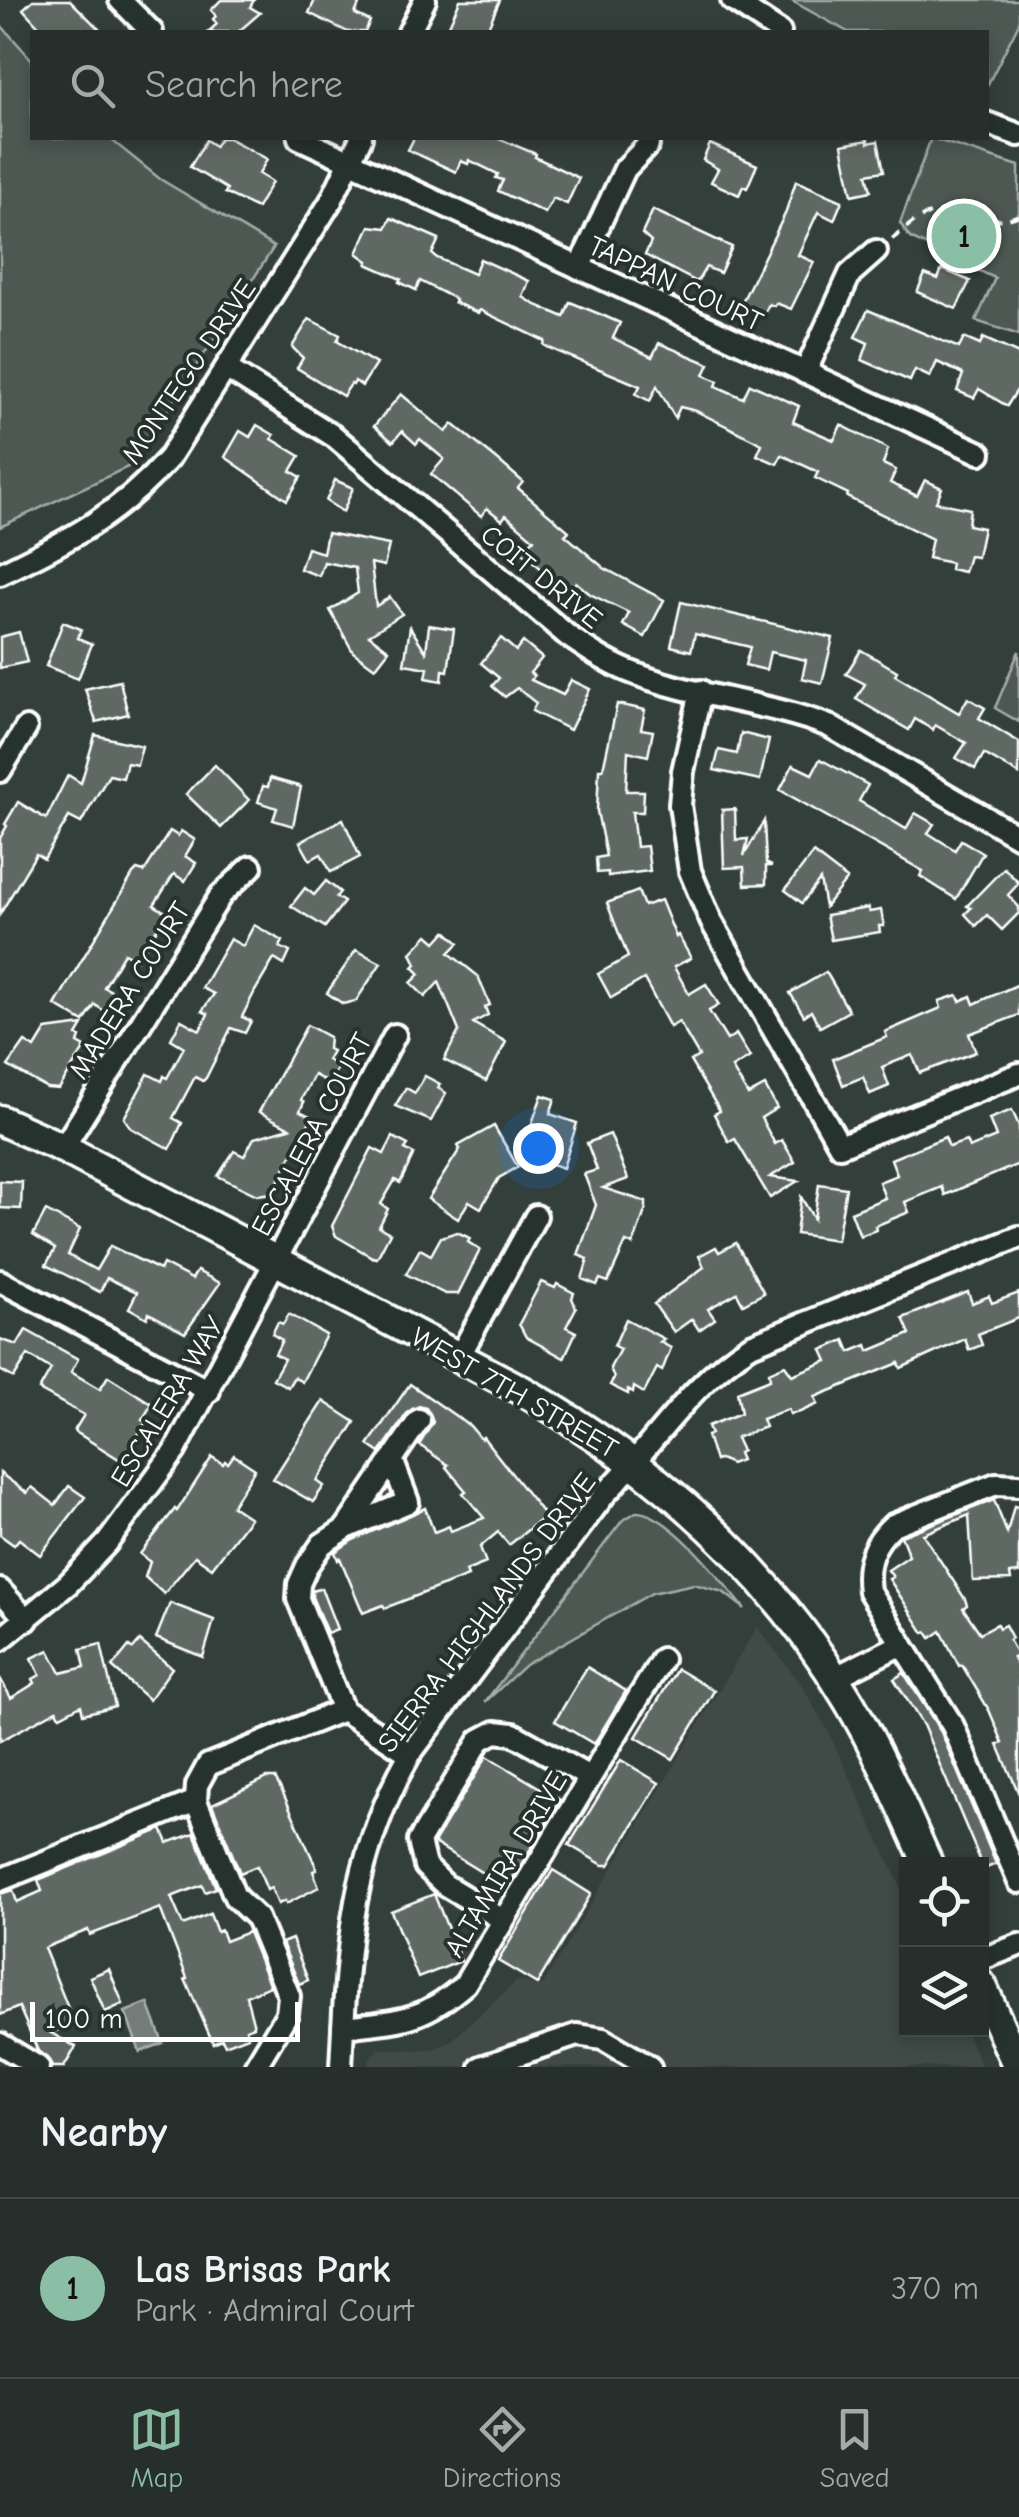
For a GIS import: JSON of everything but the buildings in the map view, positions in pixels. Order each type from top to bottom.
[{"type":"main road","name":"WEST 7TH STREET","points":[[0,1120],[63,1148],[459,1357],[560,1412],[635,1464],[730,1546],[790,1616],[834,1678],[869,1738],[925,1857]]},
{"type":"main road","points":[[989,2002],[1018,2067]]},
{"type":"street","points":[[120,0],[150,30]]},
{"type":"street","points":[[411,30],[424,0]]},
{"type":"street","points":[[732,0],[777,30]]},
{"type":"street","points":[[989,124],[1019,135]]},
{"type":"street","name":"TAPPAN COURT","points":[[303,140],[980,454]]},
{"type":"street","name":"MONTEGO DRIVE","points":[[0,574],[107,517],[140,491],[169,458],[331,201],[359,140]]},
{"type":"street","points":[[579,268],[625,169],[648,145]]},
{"type":"street","points":[[805,372],[850,274],[876,251]]},
{"type":"street","name":"COIT DRIVE","points":[[226,368],[335,436],[568,636],[629,671],[799,714],[829,726],[1019,837]]},
{"type":"street","points":[[701,691],[683,771],[680,805],[690,870],[701,902],[840,1146],[1019,1074]]},
{"type":"street","points":[[0,771],[26,728]]},
{"type":"street","name":"MADERA COURT","points":[[63,1148],[221,895],[251,867]]},
{"type":"street","name":"ESCALERA COURT","points":[[275,1259],[395,1035]]},
{"type":"street","points":[[459,1357],[536,1216]]},
{"type":"street","name":"SIERRA HIGHLANDS DRIVE","points":[[340,2067],[356,1892],[381,1810],[410,1754],[605,1494],[706,1378],[751,1344],[1019,1237]]},
{"type":"street","name":"ESCALERA WAY","points":[[0,1640],[27,1620],[107,1543],[144,1498],[209,1392],[275,1259]]},
{"type":"street","points":[[0,1281],[209,1392]]},
{"type":"street","points":[[345,1529],[419,1420]]},
{"type":"street","points":[[393,1462],[408,1502],[345,1529],[322,1544],[299,1584],[298,1599],[343,1710],[410,1754]]},
{"type":"street","points":[[1019,1484],[996,1484],[894,1524],[880,1536],[869,1560],[869,1591],[954,1726],[1019,1882]]},
{"type":"street","points":[[0,1590],[27,1620]]},
{"type":"street","points":[[834,1678],[900,1645]]},
{"type":"street","name":"ALTAMIRA DRIVE","points":[[342,2027],[410,2019],[438,2007],[465,1984],[662,1658]]},
{"type":"street","points":[[254,2067],[288,2014],[289,1996],[257,1918],[235,1898],[196,1800],[197,1785],[208,1765],[343,1710]]},
{"type":"street","points":[[504,1920],[435,1876],[425,1866],[419,1842],[480,1740],[495,1732],[513,1734],[590,1777]]},
{"type":"street","points":[[0,1880],[196,1800]]},
{"type":"street","points":[[989,1957],[1019,1945]]},
{"type":"street","points":[[480,2067],[576,2035],[603,2039],[650,2067]]},
{"type":"street","points":[[0,2044],[38,2067]]},
{"type":"path","points":[[876,251],[922,216],[935,213],[1001,220],[1019,215]]},
{"type":"shaded area","points":[[790,0],[1019,0],[1019,23],[989,82],[989,30],[844,30]]},
{"type":"shaded area","points":[[0,24],[30,58],[30,140],[111,140],[160,179],[274,247],[132,465],[0,527]]},
{"type":"shaded area","points":[[930,140],[1019,166],[1019,335],[976,321],[995,278],[910,238],[900,223]]},
{"type":"shaded area","points":[[1019,651],[1019,722],[995,708]]},
{"type":"shaded area","points":[[636,1512],[664,1523],[679,1536],[745,1609],[723,1592],[694,1584],[652,1593],[525,1665],[485,1702],[622,1521]]},
{"type":"shaded area","points":[[757,1627],[801,1684],[827,1729],[899,1883],[899,2037],[968,2037],[982,2067],[369,2067],[369,2059],[379,2049],[430,2050],[450,2042],[517,1981],[542,1986]]},
{"type":"shaded area","points":[[148,2003],[163,2043],[140,2052],[125,2012]]},
{"type":"place","name":"Las Brisas Park","points":[[964,236]]}]
